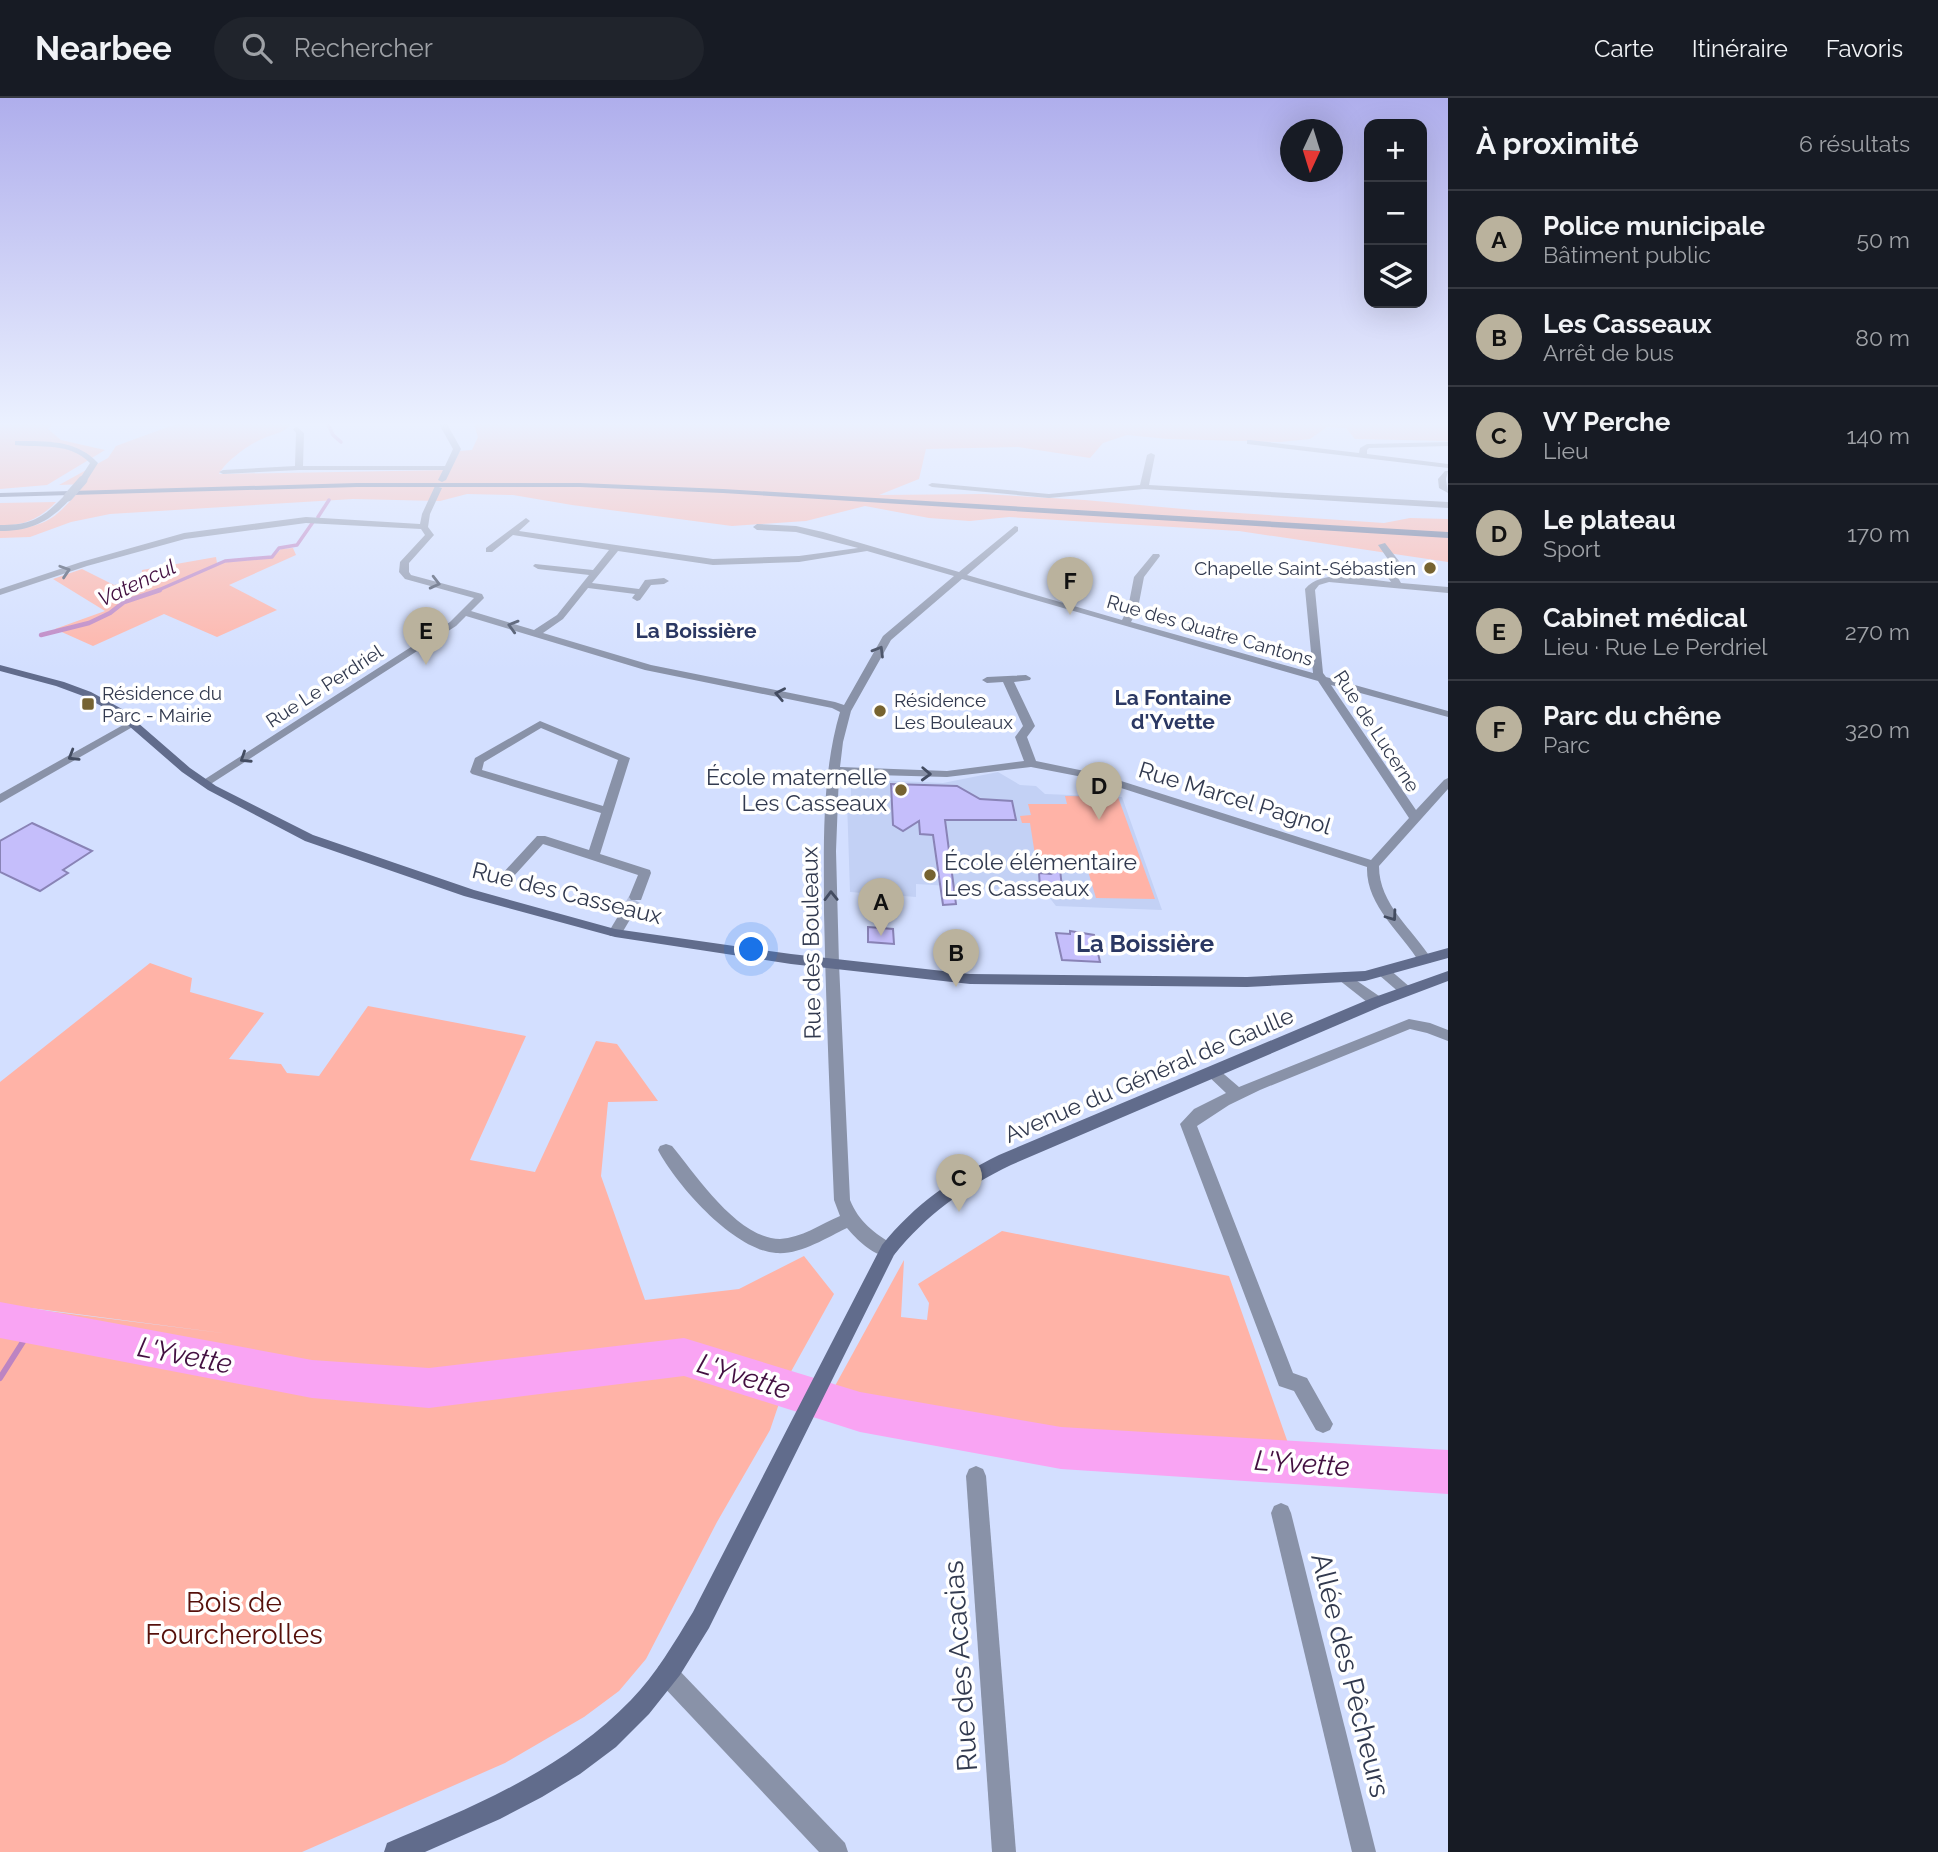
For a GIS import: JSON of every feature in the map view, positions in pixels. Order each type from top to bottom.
[{"type":"main road","points":[[962,506],[1448,536]]},
{"type":"main road","name":"Rue des Casseaux","points":[[0,668],[87,694],[132,723],[206,783],[258,813],[321,842],[470,893],[615,933],[832,964],[984,980],[1221,983],[1344,977],[1384,972],[1448,953]]},
{"type":"main road","name":"Avenue du Général de Gaulle","points":[[396,1852],[508,1804],[566,1771],[619,1730],[667,1674],[701,1620],[888,1250],[909,1222],[939,1196],[968,1178],[1377,1002],[1448,976]]},
{"type":"street","points":[[0,528],[19,528],[47,520],[60,506]]},
{"type":"street","points":[[429,506],[424,527],[430,535],[405,562],[404,572],[408,577],[478,596],[465,610],[466,613],[537,633],[614,660],[835,705],[846,711]]},
{"type":"street","points":[[0,592],[107,557],[184,536],[306,520],[424,527]]},
{"type":"street","points":[[489,550],[526,521]]},
{"type":"street","name":"Rue des Quatre Cantons","points":[[757,527],[805,531],[1448,714]]},
{"type":"street","name":"Rue des Bouleaux","points":[[849,1220],[842,1200],[830,851],[834,770],[846,711],[887,638],[962,577],[1015,529]]},
{"type":"street","points":[[514,533],[696,560],[727,562],[799,559],[867,550]]},
{"type":"street","points":[[1382,545],[1397,565],[1392,576],[1398,585]]},
{"type":"street","points":[[537,633],[560,617],[616,547]]},
{"type":"street","points":[[1125,624],[1133,608],[1139,577],[1156,556]]},
{"type":"street","points":[[538,566],[595,573]]},
{"type":"street","name":"Rue de Lucerne","points":[[1416,820],[1321,680],[1310,589],[1316,583],[1329,579],[1448,590]]},
{"type":"street","points":[[585,585],[639,595],[648,582],[664,581]]},
{"type":"street","name":"Rue Le Perdriel","points":[[206,783],[466,613]]},
{"type":"street","points":[[987,680],[1026,678]]},
{"type":"street","points":[[1007,679],[1029,726],[1021,737],[1031,764]]},
{"type":"street","points":[[0,799],[132,723]]},
{"type":"street","points":[[593,856],[624,758],[540,724],[479,760],[476,772],[607,811]]},
{"type":"street","name":"Rue Marcel Pagnol","points":[[834,770],[947,774],[1031,764],[1095,776],[1373,865]]},
{"type":"street","points":[[1425,960],[1418,946],[1384,906],[1375,884],[1373,865],[1448,782]]},
{"type":"street","points":[[508,874],[541,839],[645,873],[636,897]]},
{"type":"street","points":[[615,933],[628,911]]},
{"type":"street","points":[[1384,972],[1406,991]]},
{"type":"street","points":[[1344,977],[1377,1002]]},
{"type":"street","points":[[1323,1424],[1300,1384],[1286,1380],[1188,1124],[1192,1116],[1236,1093],[1409,1024],[1430,1028],[1448,1036]]},
{"type":"street","points":[[1213,1073],[1236,1093]]},
{"type":"street","points":[[666,1150],[729,1223],[762,1245],[793,1243],[849,1220],[867,1239],[888,1250]]},
{"type":"street","name":"Rue des Acacias","points":[[976,1476],[1004,1852]]},
{"type":"street","name":"Allée des Pêcheurs","points":[[1281,1513],[1364,1852]]},
{"type":"street","points":[[667,1674],[835,1852]]},
{"type":"shaded area","points":[[998,772],[1020,785],[1036,786],[1045,794],[1122,797],[1162,910],[1056,906],[1045,892],[916,884],[916,897],[850,892],[847,801],[851,800],[851,779],[943,783]]},
{"type":"green space","points":[[0,506],[52,506],[31,520],[0,525]]},
{"type":"green space","points":[[66,506],[242,506],[110,514],[71,522],[30,537],[0,538],[0,530],[40,524]]},
{"type":"green space","points":[[579,506],[1149,506],[1384,523],[1410,518],[1448,519],[1448,562],[1239,531],[1009,517],[970,521],[929,518],[865,506],[806,521],[732,526]]},
{"type":"green space","points":[[293,548],[296,555],[229,585],[277,610],[217,637],[164,614],[93,646],[55,629],[105,611],[53,579],[82,569],[114,585],[141,579],[142,570],[216,557],[217,563],[272,558],[281,549]]},
{"type":"green space","points":[[1065,796],[1118,797],[1155,899],[1096,898],[1088,871],[1037,868],[1030,823],[1022,823],[1020,816],[1031,815],[1028,804],[1067,804]]},
{"type":"green space","name":"Bois de Fourcherolles","points":[[150,963],[192,978],[190,992],[264,1013],[229,1059],[281,1064],[287,1073],[319,1076],[368,1006],[526,1036],[470,1160],[535,1172],[596,1041],[617,1044],[658,1101],[608,1102],[601,1176],[645,1300],[739,1289],[804,1256],[834,1294],[788,1377],[770,1430],[717,1522],[646,1659],[619,1691],[584,1717],[505,1763],[302,1852],[0,1852],[0,1305],[230,1334],[0,1304],[0,1082]]},
{"type":"green space","points":[[1002,1231],[1229,1276],[1288,1443],[1059,1431],[898,1415],[830,1395],[904,1260],[901,1317],[927,1320],[929,1303],[918,1284]]},
{"type":"building","points":[[891,784],[957,786],[980,799],[1012,801],[1016,820],[945,820],[956,904],[943,905],[933,835],[920,834],[919,821],[903,831],[893,825]]},
{"type":"building","points":[[32,823],[92,851],[63,870],[68,873],[40,891],[0,872],[0,841]]},
{"type":"building","points":[[1060,869],[1062,888],[1040,887],[1039,873],[1051,874]]},
{"type":"building","points":[[868,927],[893,929],[894,944],[868,942]]},
{"type":"building","points":[[1070,931],[1094,935],[1100,962],[1062,960],[1056,933],[1070,934]]},
{"type":"waterway","name":"Vatencul","points":[[318,517],[325,506]]},
{"type":"waterway","name":"Vatencul","points":[[154,592],[225,561],[272,557],[279,548],[297,545],[313,522]]},
{"type":"waterway","name":"Vatencul","points":[[154,592],[160,590]]},
{"type":"waterway","name":"Vatencul","points":[[41,635],[89,623],[110,613],[124,602],[154,592]]},
{"type":"waterway","name":"L'Yvette","points":[[0,1320],[312,1379],[429,1388],[684,1357],[860,1412],[1061,1448],[1448,1472]]},
{"type":"waterway","points":[[0,1378],[33,1326]]},
{"type":"tunnel","points":[[628,911],[636,897]]},
{"type":"place","name":"Chapelle Saint-Sébastien","points":[[1430,568]]},
{"type":"place","name":"Parc du chêne","points":[[1070,615]]},
{"type":"place","name":"Cabinet médical","points":[[426,665]]},
{"type":"place","name":"Résidence du Parc - Mairie","points":[[88,704]]},
{"type":"place","name":"Résidence Les Bouleaux","points":[[880,711]]},
{"type":"place","name":"École maternelle Les Casseaux","points":[[901,790]]},
{"type":"place","name":"Le plateau","points":[[1099,820]]},
{"type":"place","name":"École élémentaire Les Casseaux","points":[[930,875]]},
{"type":"place","name":"Police municipale","points":[[881,936]]},
{"type":"place","name":"Les Casseaux","points":[[956,987]]},
{"type":"place","name":"VY Perche","points":[[959,1212]]},
{"type":"district","name":"La Boissière","points":[[696,631]]},
{"type":"district","name":"La Fontaine d'Yvette","points":[[1173,710]]},
{"type":"district","name":"La Boissière","points":[[1145,944]]}]
